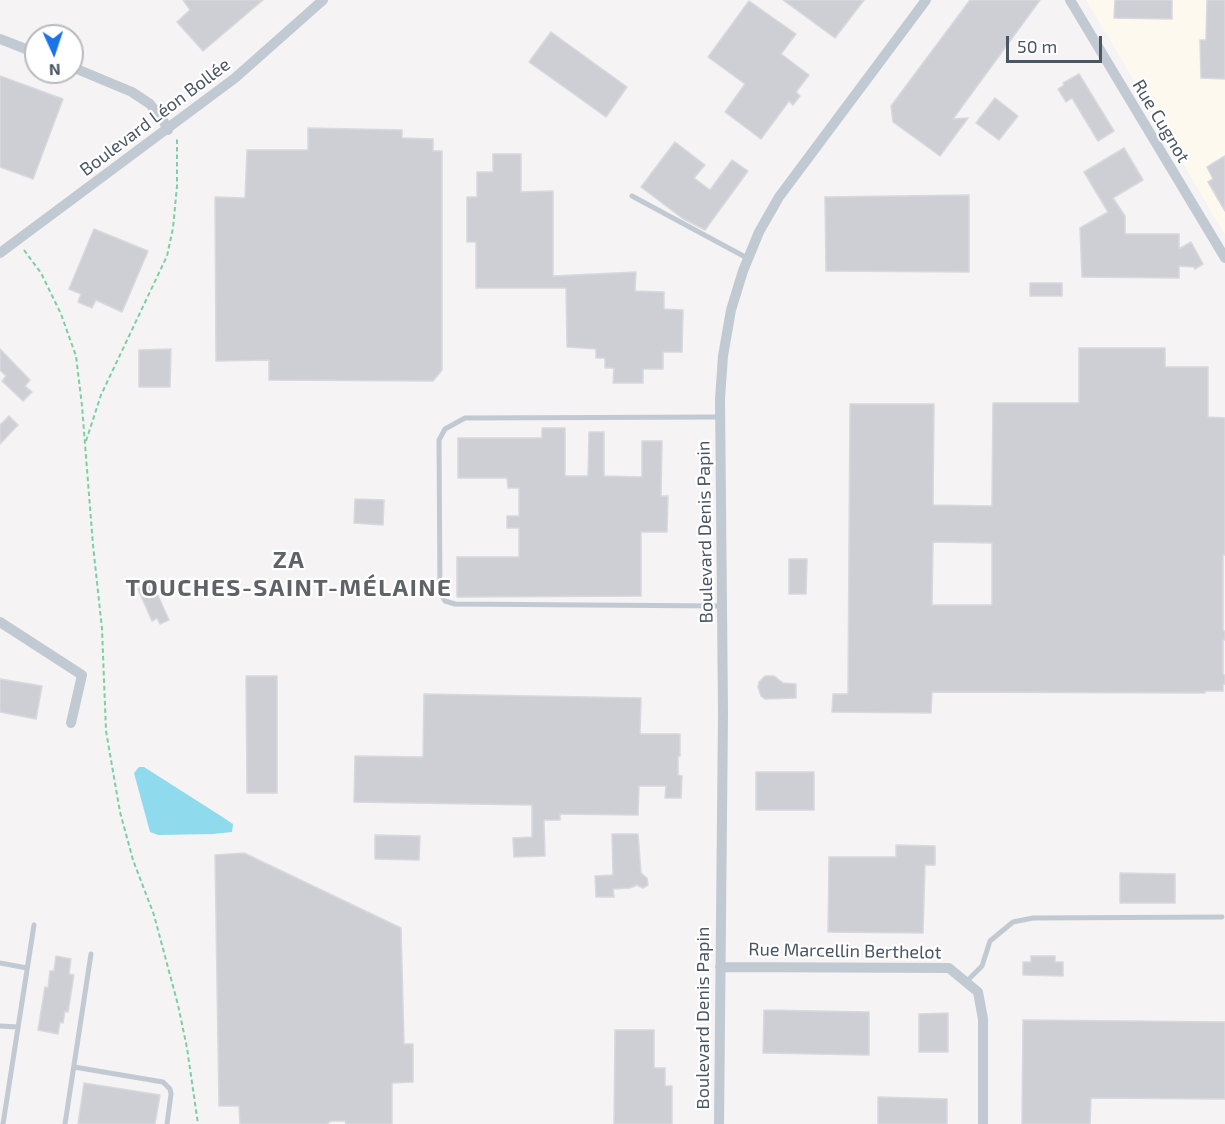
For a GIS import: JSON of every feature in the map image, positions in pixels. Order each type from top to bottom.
[{"type":"street","name":"Boulevard Léon Bollée","points":[[1,251],[235,78],[323,0]]},
{"type":"street","name":"Boulevard Denis Papin","points":[[719,1124],[723,713],[720,417],[723,356],[729,321],[737,291],[759,232],[779,197],[926,0]]},
{"type":"street","name":"Rue Cugnot","points":[[1070,0],[1225,258]]},
{"type":"street","points":[[0,39],[24,48]]},
{"type":"street","points":[[84,72],[132,92],[172,126]]},
{"type":"street","points":[[0,622],[82,675],[71,723]]},
{"type":"street","name":"Rue Marcellin Berthelot","points":[[720,967],[949,968],[978,992],[983,1019],[983,1124]]},
{"type":"lane","points":[[632,196],[749,259]]},
{"type":"lane","points":[[720,417],[465,418],[444,429],[439,440],[440,593],[445,601],[455,604],[721,606]]},
{"type":"lane","points":[[966,982],[982,966],[990,942],[1013,922],[1033,918],[1222,917]]},
{"type":"lane","points":[[3,1124],[34,925]]},
{"type":"lane","points":[[65,1124],[91,954]]},
{"type":"lane","points":[[0,963],[27,968]]},
{"type":"lane","points":[[0,1026],[18,1027]]},
{"type":"lane","points":[[74,1067],[163,1082],[170,1089],[171,1094],[167,1124]]},
{"type":"path","points":[[85,444],[101,395],[167,256],[173,228],[177,186],[178,149],[172,126]]},
{"type":"path","points":[[17,240],[41,273],[61,314],[76,356],[102,629],[106,730],[120,812],[130,851],[154,915],[178,1005],[198,1124]]},
{"type":"shaded area","points":[[1086,0],[1225,0],[1225,235],[1110,40]]},
{"type":"water","points":[[139,767],[144,767],[233,824],[232,832],[158,835],[150,832],[134,773]]},
{"type":"building","points":[[183,0],[263,0],[203,51],[177,22],[190,10]]},
{"type":"building","points":[[783,0],[864,0],[835,38]]},
{"type":"building","points":[[970,0],[1040,0],[953,119],[968,118],[940,156],[893,122],[891,106]]},
{"type":"building","points":[[1115,0],[1172,0],[1172,19],[1114,18]]},
{"type":"building","points":[[1207,0],[1225,0],[1225,79],[1201,78],[1200,40],[1206,40]]},
{"type":"building","points":[[749,1],[796,34],[781,54],[809,75],[796,92],[800,96],[793,105],[789,101],[761,139],[725,112],[745,84],[708,57]]},
{"type":"building","points":[[551,32],[627,87],[606,117],[529,62]]},
{"type":"building","points":[[1079,74],[1114,131],[1098,141],[1072,98],[1066,102],[1058,89],[1064,85],[1063,83]]},
{"type":"building","points":[[0,76],[63,99],[33,179],[0,167]]},
{"type":"building","points":[[995,98],[1018,116],[999,140],[976,123]]},
{"type":"building","points":[[308,128],[402,130],[402,138],[433,139],[433,151],[442,151],[442,370],[433,381],[269,380],[269,360],[216,361],[215,197],[245,198],[247,150],[308,150]]},
{"type":"building","points":[[675,142],[705,165],[694,178],[710,190],[732,160],[748,171],[705,230],[682,218],[641,187]]},
{"type":"building","points":[[1124,148],[1143,180],[1113,198],[1125,216],[1125,234],[1179,234],[1179,249],[1191,242],[1203,264],[1195,269],[1179,266],[1179,278],[1082,277],[1080,228],[1108,212],[1084,172]]},
{"type":"building","points":[[493,154],[521,154],[521,192],[553,191],[553,276],[636,272],[635,291],[664,292],[664,309],[683,310],[682,352],[663,352],[663,369],[643,369],[643,383],[613,383],[614,368],[605,368],[605,358],[596,358],[596,349],[567,347],[566,288],[476,288],[476,242],[467,242],[467,197],[477,197],[477,172],[493,172]]},
{"type":"building","points":[[1225,156],[1225,211],[1208,182],[1213,179],[1207,167]]},
{"type":"building","points":[[969,195],[969,272],[826,271],[825,197]]},
{"type":"building","points":[[94,229],[148,251],[122,312],[96,300],[92,308],[78,302],[81,294],[69,289]]},
{"type":"building","points":[[1030,283],[1062,283],[1062,296],[1030,296]]},
{"type":"building","points":[[1079,348],[1165,348],[1165,367],[1208,367],[1208,417],[1225,418],[1223,675],[1225,675],[1225,684],[1223,691],[1205,691],[1205,693],[932,692],[931,713],[832,712],[833,694],[848,694],[850,404],[934,404],[933,505],[992,506],[993,403],[1079,403]],"holes":[[[933,542],[992,543],[992,605],[932,605]]]},
{"type":"building","points":[[0,349],[30,380],[25,386],[32,392],[23,401],[2,381],[6,376],[0,370]]},
{"type":"building","points":[[171,349],[170,387],[139,387],[139,350]]},
{"type":"building","points":[[9,416],[18,425],[0,444],[0,425]]},
{"type":"building","points":[[542,428],[565,428],[565,476],[588,476],[589,432],[604,432],[604,476],[642,477],[642,441],[662,441],[661,496],[668,496],[667,532],[641,532],[641,596],[457,597],[457,557],[519,557],[519,528],[507,528],[507,516],[519,516],[519,488],[508,488],[507,478],[458,478],[458,438],[542,438]]},
{"type":"building","points":[[355,499],[384,500],[383,525],[354,523]]},
{"type":"building","points":[[789,559],[807,559],[806,594],[789,594]]},
{"type":"building","points":[[152,582],[169,620],[160,624],[157,618],[152,621],[138,589]]},
{"type":"building","points":[[246,676],[277,676],[277,793],[247,793]]},
{"type":"building","points":[[765,676],[774,676],[783,683],[796,684],[796,698],[765,699],[761,696],[758,687],[759,682]]},
{"type":"building","points":[[0,679],[42,686],[36,719],[0,712]]},
{"type":"building","points":[[424,694],[641,698],[640,734],[680,734],[678,775],[682,776],[681,798],[665,798],[666,786],[639,786],[638,815],[560,814],[560,820],[544,820],[545,856],[514,857],[513,838],[532,837],[532,805],[354,802],[355,756],[423,757]]},
{"type":"building","points":[[756,772],[814,772],[814,810],[756,810]]},
{"type":"building","points":[[612,834],[638,834],[641,873],[647,878],[648,885],[643,888],[637,885],[630,888],[613,889],[614,897],[596,897],[595,876],[613,875]]},
{"type":"building","points":[[375,835],[420,836],[419,860],[375,859]]},
{"type":"building","points":[[896,845],[935,846],[935,865],[925,865],[923,933],[828,932],[829,857],[896,857]]},
{"type":"building","points":[[244,853],[401,928],[404,1044],[413,1044],[413,1082],[392,1083],[392,1124],[346,1124],[345,1121],[331,1121],[327,1124],[240,1124],[239,1106],[219,1106],[215,855]]},
{"type":"building","points":[[1120,873],[1175,874],[1175,903],[1120,903]]},
{"type":"building","points":[[56,956],[71,959],[69,974],[74,975],[68,1012],[65,1011],[63,1023],[60,1022],[58,1034],[38,1030],[45,987],[48,988],[50,971],[54,971]]},
{"type":"building","points":[[1031,956],[1055,956],[1055,962],[1063,962],[1063,976],[1023,975],[1023,962],[1031,962]]},
{"type":"building","points":[[764,1010],[869,1012],[869,1055],[763,1053]]},
{"type":"building","points":[[948,1013],[948,1052],[919,1052],[919,1014]]},
{"type":"building","points":[[1023,1020],[1225,1022],[1225,1099],[1091,1098],[1090,1124],[1022,1124]]},
{"type":"building","points":[[615,1030],[654,1030],[654,1068],[665,1068],[665,1086],[672,1086],[672,1124],[614,1124]]},
{"type":"building","points":[[84,1083],[160,1095],[155,1124],[78,1124]]},
{"type":"building","points":[[878,1097],[947,1099],[947,1124],[878,1124]]},
{"type":"district","name":"ZA TOUCHES-SAINT-MÉLAINE","points":[[289,574]]}]
